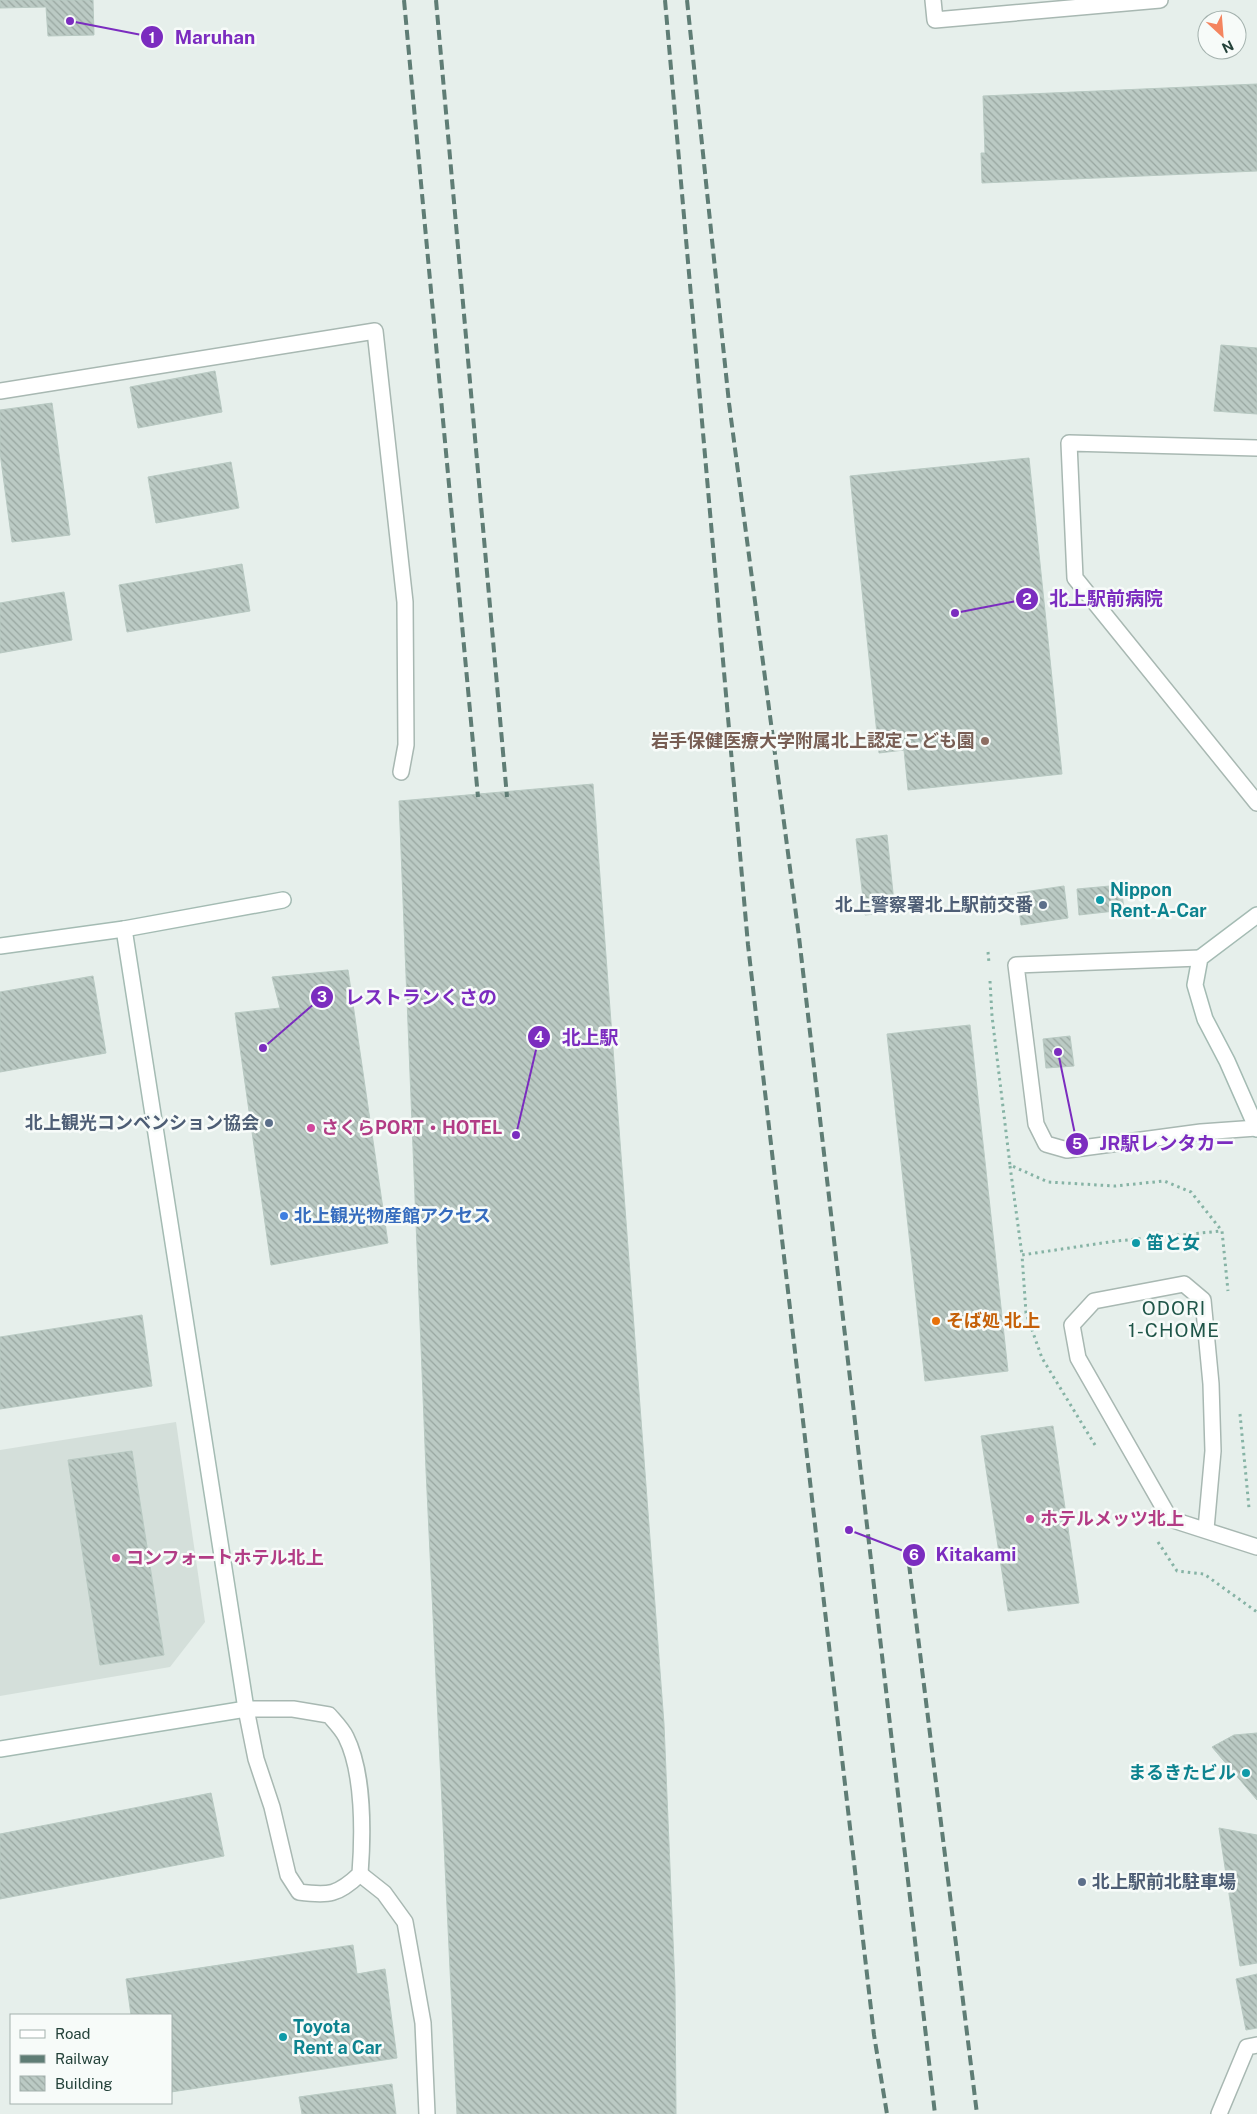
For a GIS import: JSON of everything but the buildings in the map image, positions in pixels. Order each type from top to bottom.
[{"type":"street","points":[[933,0],[934,20],[1160,0]]},
{"type":"street","points":[[0,391],[375,331],[406,602],[406,745],[401,772]]},
{"type":"street","points":[[1257,448],[1069,443],[1075,578],[1257,803]]},
{"type":"street","points":[[0,946],[124,929],[283,900]]},
{"type":"street","points":[[1200,958],[1195,985],[1205,1019],[1227,1061],[1257,1129],[1201,1132],[1067,1150],[1046,1144],[1036,1124],[1016,965],[1200,958],[1257,915]]},
{"type":"street","points":[[0,1749],[246,1708],[293,1709],[329,1716],[346,1736],[356,1770],[363,1832],[360,1874],[343,1890],[320,1895],[299,1892],[288,1875],[272,1807],[256,1759],[246,1708],[124,929]]},
{"type":"street","points":[[1206,1529],[1213,1451],[1211,1384],[1203,1300],[1184,1284],[1094,1301],[1072,1325],[1078,1358],[1170,1518],[1257,1547]]},
{"type":"street","points":[[360,1874],[384,1893],[405,1922],[423,2023],[427,2114]]},
{"type":"street","points":[[1219,2114],[1247,2046],[1257,2045]]},
{"type":"path","points":[[988,952],[989,970]]},
{"type":"path","points":[[990,979],[992,1016],[1022,1255]]},
{"type":"path","points":[[1010,1165],[1048,1182],[1115,1186],[1164,1181],[1191,1192],[1222,1230],[1229,1300]]},
{"type":"path","points":[[1239,1407],[1249,1508]]},
{"type":"shaded area","points":[[176,1422],[205,1622],[170,1667],[0,1696],[0,1450]]},
{"type":"railway","points":[[404,0],[478,797]]},
{"type":"railway","points":[[436,0],[507,797]]},
{"type":"railway","points":[[665,0],[748,945],[874,2035],[887,2114]]},
{"type":"railway","points":[[687,0],[729,403],[799,937],[935,2114]]},
{"type":"railway","points":[[909,1564],[977,2114]]},
{"type":"place","name":"Maruhan","points":[[70,21]]},
{"type":"place","name":"北上駅前病院","points":[[955,613]]},
{"type":"place","name":"岩手保健医療大学附属北上認定こども園","points":[[985,741]]},
{"type":"place","name":"Nippon Rent-A-Car","points":[[1100,900]]},
{"type":"place","name":"北上警察署北上駅前交番","points":[[1043,905]]},
{"type":"place","name":"レストランくさの","points":[[263,1048]]},
{"type":"place","name":"JR駅レンタカー","points":[[1058,1052]]},
{"type":"place","name":"北上観光コンベンション協会","points":[[269,1123]]},
{"type":"place","name":"さくらPORT・HOTEL","points":[[311,1128]]},
{"type":"place","name":"北上駅","points":[[516,1135]]},
{"type":"place","name":"北上観光物産館アクセス","points":[[284,1216]]},
{"type":"place","name":"笛と女","points":[[1136,1243]]},
{"type":"place","name":"そば処 北上","points":[[936,1321]]},
{"type":"place","name":"ホテルメッツ北上","points":[[1030,1519]]},
{"type":"place","name":"Kitakami","points":[[849,1530]]},
{"type":"place","name":"コンフォートホテル北上","points":[[116,1558]]},
{"type":"place","name":"まるきたビル","points":[[1246,1773]]},
{"type":"place","name":"北上駅前北駐車場","points":[[1082,1882]]},
{"type":"place","name":"Toyota Rent a Car","points":[[283,2037]]},
{"type":"district","name":"ODORI 1-CHOME","points":[[1174,1319]]}]
